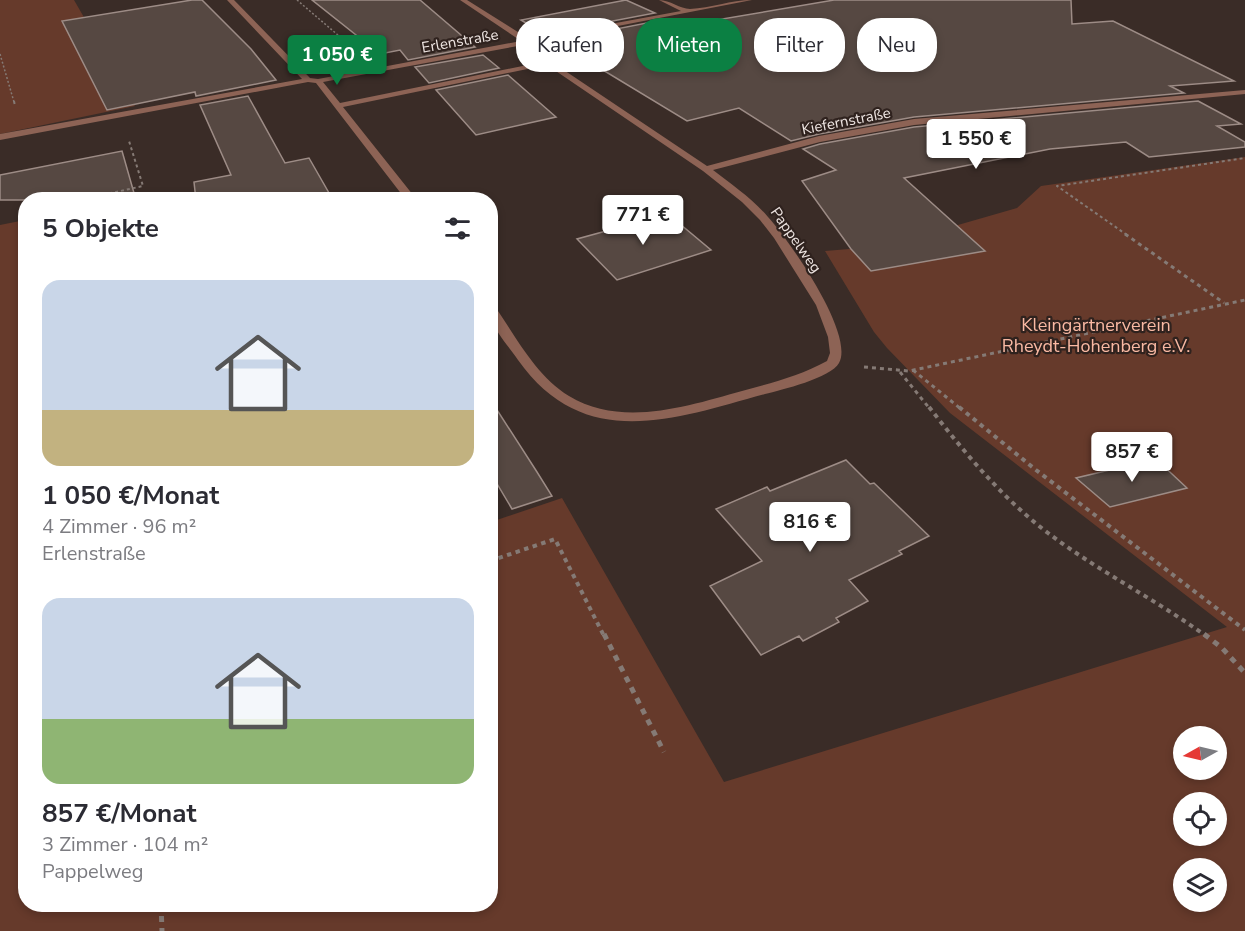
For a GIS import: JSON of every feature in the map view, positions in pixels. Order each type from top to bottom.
[{"type":"street","points":[[230,0],[313,80],[406,192]]},
{"type":"street","name":"Pappelweg","points":[[463,0],[516,37]]},
{"type":"street","points":[[662,0],[684,10]]},
{"type":"street","name":"Erlenstraße","points":[[624,22],[749,0]]},
{"type":"street","name":"Erlenstraße","points":[[0,137],[516,44]]},
{"type":"street","points":[[336,106],[516,69]]},
{"type":"street","name":"Pappelweg","points":[[498,319],[537,374],[565,400],[598,410],[634,416],[658,416],[684,412],[801,379],[834,363],[836,353],[834,337],[822,306],[779,237],[746,200],[706,169],[561,72]]},
{"type":"street","name":"Kiefernstraße","points":[[706,169],[819,139],[914,122],[1245,92]]},
{"type":"path","points":[[297,0],[379,69]]},
{"type":"path","points":[[0,54],[23,133]]},
{"type":"path","points":[[116,192],[143,186],[121,114]]},
{"type":"path","points":[[1225,304],[1057,186],[1245,158]]},
{"type":"path","points":[[1245,300],[900,372],[984,474],[1027,516],[1079,555],[1167,608],[1215,642],[1245,673]]},
{"type":"path","points":[[913,370],[1036,470],[1245,630]]},
{"type":"path","points":[[498,558],[555,539],[664,752]]},
{"type":"path","points":[[161,912],[162,931]]},
{"type":"green space","points":[[0,0],[74,0],[135,106],[0,134]]},
{"type":"green space","name":"Kleingärtnerverein Rheydt-Hohenberg e.V.","points":[[1245,157],[1245,931],[0,931],[0,225],[18,221],[18,912],[498,912],[498,520],[562,498],[724,782],[1227,627],[950,413],[887,348],[874,332],[825,251],[885,246],[1017,208],[1041,186]]},
{"type":"building","points":[[202,0],[251,49],[276,80],[196,96],[195,92],[107,110],[62,21]]},
{"type":"building","points":[[312,0],[420,0],[475,47],[408,60],[400,50],[380,54]]},
{"type":"building","points":[[626,0],[655,13],[624,19],[532,18]]},
{"type":"building","points":[[834,0],[1071,0],[1072,24],[1113,21],[1234,81],[1170,86],[1184,93],[914,117],[791,141],[739,108],[687,121],[606,72],[624,72],[624,27],[636,25],[636,72],[742,72],[742,18],[728,18]]},
{"type":"building","points":[[483,55],[499,68],[429,83],[415,67]]},
{"type":"building","points":[[508,75],[556,117],[476,135],[436,90]]},
{"type":"building","points":[[248,96],[285,163],[309,158],[328,192],[195,192],[194,182],[231,175],[200,105]]},
{"type":"building","points":[[1198,101],[1241,124],[1217,126],[1245,142],[1245,147],[1149,157],[1126,142],[1050,149],[904,178],[985,251],[871,271],[851,249],[802,181],[836,170],[803,149],[820,144],[914,127]]},
{"type":"building","points":[[122,151],[134,192],[18,192],[18,200],[0,200],[0,175]]},
{"type":"building","points":[[668,214],[711,250],[617,280],[577,239]]},
{"type":"building","points":[[498,412],[552,496],[512,509],[498,485]]},
{"type":"building","points":[[1156,459],[1187,488],[1110,507],[1076,478]]},
{"type":"building","points":[[846,460],[870,484],[874,483],[929,536],[899,551],[902,554],[849,580],[868,601],[836,618],[839,622],[803,641],[799,636],[761,655],[710,586],[762,561],[716,509],[767,487],[770,491]]}]
